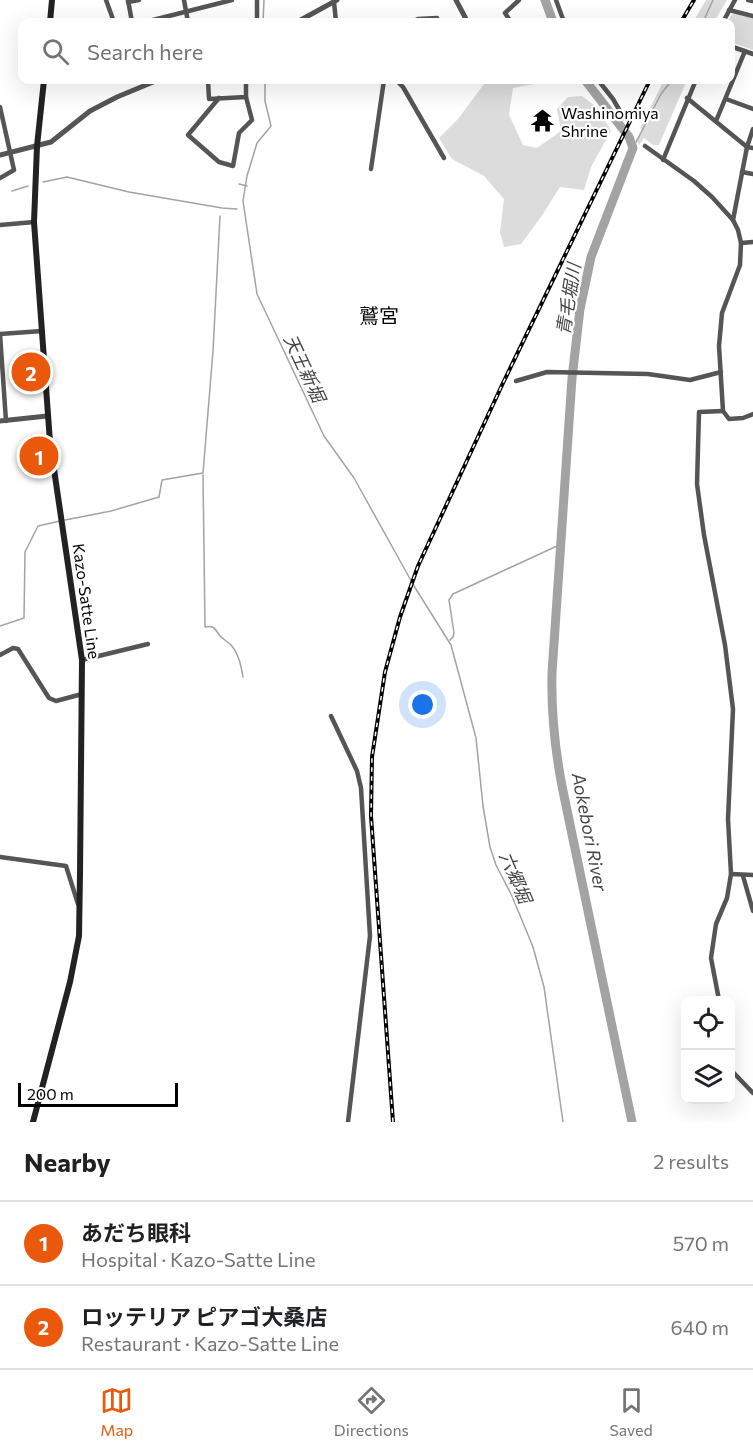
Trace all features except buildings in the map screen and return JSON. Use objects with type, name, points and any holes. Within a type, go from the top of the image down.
[{"type":"main road","points":[[50,18],[52,0]]},
{"type":"main road","name":"Kazo-Satte Line","points":[[33,1122],[70,982],[79,936],[80,909],[82,660],[47,416],[34,222],[37,146],[44,84]]},
{"type":"street","points":[[106,0],[113,18]]},
{"type":"street","points":[[131,18],[128,1],[139,0]]},
{"type":"street","points":[[184,0],[187,18]]},
{"type":"street","points":[[170,18],[232,0]]},
{"type":"street","points":[[257,0],[257,18]]},
{"type":"street","points":[[508,18],[505,13],[519,0]]},
{"type":"street","points":[[556,0],[563,18]]},
{"type":"street","points":[[725,18],[735,0]]},
{"type":"street","points":[[748,0],[753,1]]},
{"type":"street","points":[[304,18],[336,1],[336,18]]},
{"type":"street","points":[[459,1],[466,18]]},
{"type":"street","points":[[729,10],[753,16]]},
{"type":"street","points":[[735,48],[753,54]]},
{"type":"street","points":[[735,76],[745,51]]},
{"type":"street","points":[[0,154],[37,146],[57,138],[90,111],[148,84]]},
{"type":"street","points":[[208,84],[209,99],[246,97]]},
{"type":"street","points":[[219,98],[188,135],[219,162],[233,166],[239,133],[252,120],[246,97],[246,84]]},
{"type":"street","points":[[371,169],[383,84]]},
{"type":"street","points":[[400,84],[444,158]]},
{"type":"street","points":[[601,84],[624,118]]},
{"type":"street","points":[[663,160],[694,84]]},
{"type":"street","points":[[716,122],[732,84]]},
{"type":"street","points":[[687,98],[750,147]]},
{"type":"street","points":[[726,99],[753,109]]},
{"type":"street","points":[[0,107],[14,170],[0,178]]},
{"type":"street","points":[[733,220],[753,129]]},
{"type":"street","points":[[645,146],[694,181],[712,197],[733,220],[738,230],[741,243],[740,265],[722,313],[719,346],[723,411],[729,419],[744,418],[753,414]]},
{"type":"street","points":[[742,172],[753,174]]},
{"type":"street","points":[[0,225],[34,222]]},
{"type":"street","points":[[741,243],[753,242]]},
{"type":"street","points":[[42,331],[0,334],[3,421],[47,416]]},
{"type":"street","points":[[516,381],[544,373],[648,375],[690,380],[721,372]]},
{"type":"street","points":[[718,996],[711,958],[716,924],[727,898],[731,874],[728,819],[734,709],[725,645],[704,535],[698,484],[699,412],[723,411]]},
{"type":"street","points":[[82,660],[148,644]]},
{"type":"street","points":[[0,655],[13,648],[18,649],[49,698],[56,701],[82,694]]},
{"type":"street","points":[[331,716],[357,771],[361,788],[370,936],[348,1122]]},
{"type":"street","points":[[0,857],[66,866],[80,909]]},
{"type":"street","points":[[731,874],[753,875]]},
{"type":"street","points":[[743,876],[753,912]]},
{"type":"street","points":[[735,1074],[753,1093]]},
{"type":"shaded area","points":[[706,0],[727,0],[716,18],[695,18]]},
{"type":"shaded area","points":[[731,15],[753,18],[753,50],[735,43],[735,18],[730,18]]},
{"type":"shaded area","points":[[484,84],[534,84],[513,88],[509,115],[523,145],[537,148],[561,131],[557,109],[568,97],[582,96],[598,108],[611,131],[591,167],[584,190],[560,187],[521,244],[504,247],[500,232],[504,199],[484,176],[452,159],[439,138],[458,119]]},
{"type":"shaded area","points":[[662,84],[685,84],[659,145],[653,145],[644,138],[639,145],[636,140],[642,130],[640,128]]},
{"type":"waterway","name":"天王新堀","points":[[263,18],[264,0]]},
{"type":"waterway","name":"青毛堀川","points":[[545,0],[552,18]]},
{"type":"waterway","points":[[705,18],[713,0]]},
{"type":"waterway","name":"天王新堀","points":[[265,84],[265,101],[271,126],[257,143],[247,176],[243,201],[257,294],[324,436],[354,478],[414,586],[451,645],[476,738],[490,847],[533,947],[544,987],[563,1122]]},
{"type":"waterway","name":"Aokebori River","points":[[588,84],[629,137],[633,148],[591,257],[580,309],[572,378],[552,673],[552,703],[563,791],[632,1122]]},
{"type":"waterway","points":[[633,148],[661,94],[669,84]]},
{"type":"waterway","points":[[43,182],[67,177],[129,192],[237,209]]},
{"type":"waterway","name":"天王新堀","points":[[239,184],[247,186]]},
{"type":"waterway","points":[[12,191],[28,186]]},
{"type":"waterway","points":[[65,520],[111,511],[159,497],[162,480],[203,473],[213,351],[220,216]]},
{"type":"waterway","points":[[203,475],[205,627],[214,628],[234,649],[243,677]]},
{"type":"waterway","points":[[0,626],[24,618],[25,552],[38,526],[60,521]]},
{"type":"waterway","points":[[450,640],[454,633],[449,600],[453,594],[561,546]]},
{"type":"railway","points":[[683,18],[694,0]]},
{"type":"railway","points":[[393,1122],[371,816],[372,757],[385,672],[400,617],[418,566],[503,383],[648,84]]},
{"type":"place","name":"Washinomiya Shrine","points":[[543,121]]},
{"type":"place","name":"ロッテリア ピアゴ大桑店","points":[[31,372]]},
{"type":"place","name":"あだち眼科","points":[[39,456]]},
{"type":"district","name":"鷲宮","points":[[379,315]]},
{"type":"water label","name":"六郷堀","points":[[516,877]]}]
